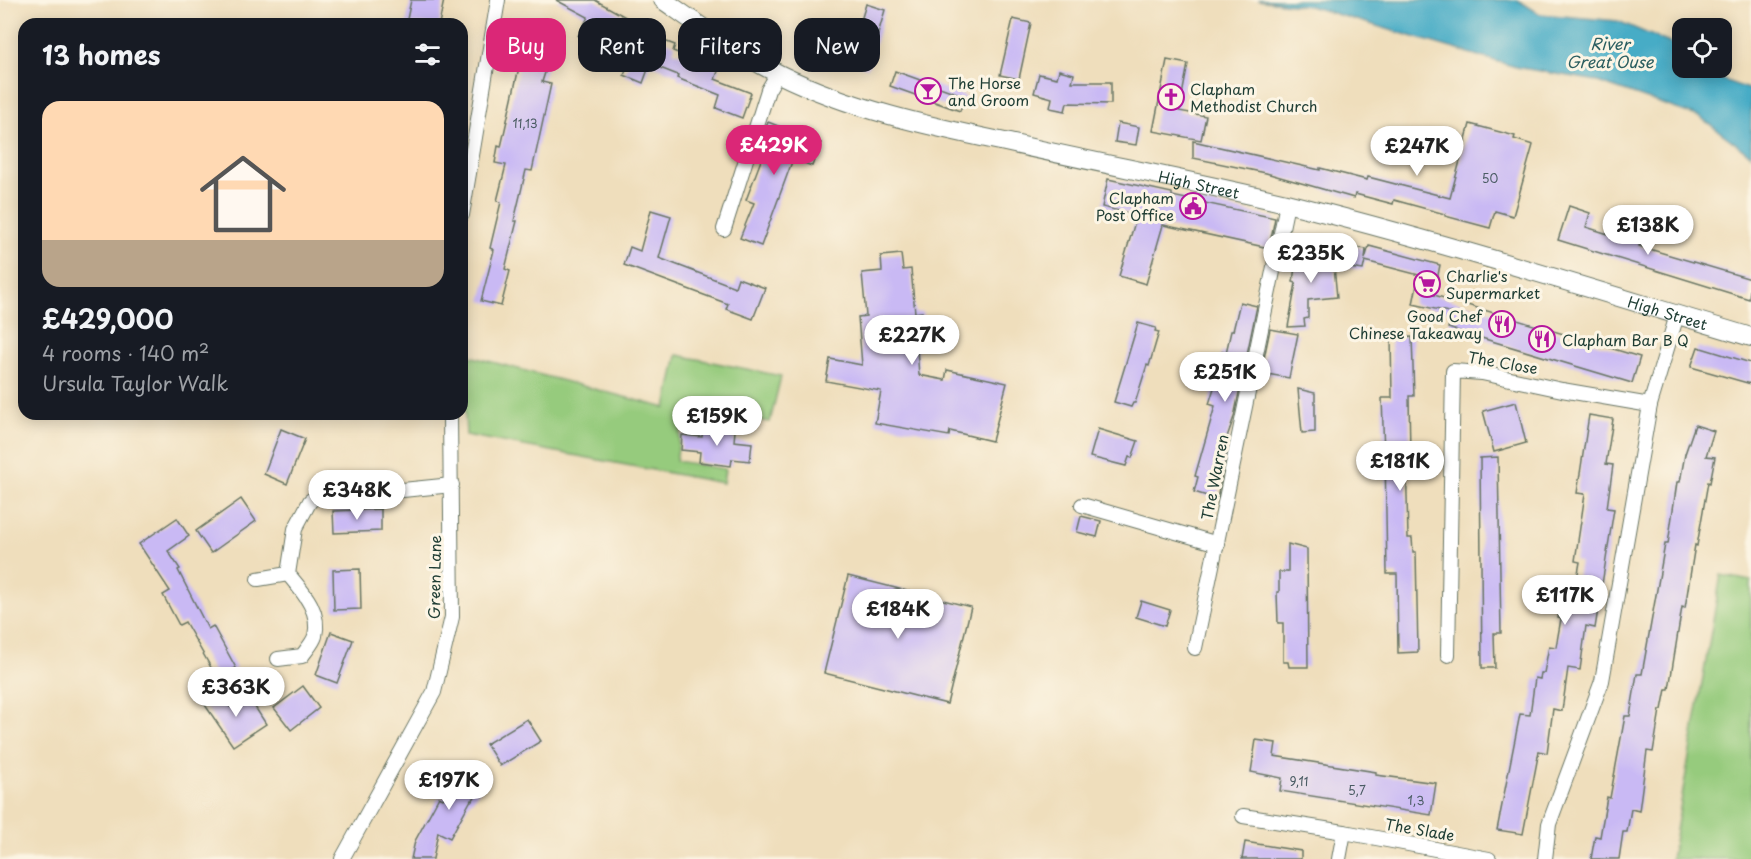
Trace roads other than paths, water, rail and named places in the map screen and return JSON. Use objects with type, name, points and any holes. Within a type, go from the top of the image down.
[{"type":"street","points":[[468,179],[498,0]]},
{"type":"street","name":"High Street","points":[[663,0],[723,41],[778,74],[840,99],[953,131],[1174,177],[1287,204],[1484,257],[1751,337]]},
{"type":"street","points":[[724,229],[768,90],[778,74]]},
{"type":"street","name":"The Warren","points":[[1195,648],[1287,204]]},
{"type":"street","points":[[1545,859],[1549,824],[1602,681],[1650,405],[1677,315]]},
{"type":"street","name":"The Close","points":[[1448,655],[1453,371],[1482,373],[1650,405]]},
{"type":"street","name":"Green Lane","points":[[342,859],[434,692],[452,617],[450,420]]},
{"type":"street","points":[[278,659],[302,656],[315,638],[316,614],[288,574],[295,529],[310,501],[337,484],[365,480],[393,491],[452,485]]},
{"type":"street","name":"The Warren","points":[[1082,505],[1218,544]]},
{"type":"street","points":[[258,579],[288,574]]},
{"type":"street","name":"The Slade","points":[[1243,816],[1489,859]]},
{"type":"street","points":[[1339,859],[1344,832]]},
{"type":"water","name":"River Great Ouse","points":[[1258,0],[1518,0],[1540,14],[1618,21],[1672,44],[1672,78],[1718,78],[1751,90],[1751,155],[1700,117],[1592,80],[1516,67],[1309,6]]},
{"type":"place","name":"The Horse and Groom","points":[[928,91]]},
{"type":"place","name":"Clapham Methodist Church","points":[[1171,97]]},
{"type":"place","name":"Clapham Post Office","points":[[1193,206]]},
{"type":"place","name":"Charlie's Supermarket","points":[[1427,284]]},
{"type":"place","name":"Good Chef Chinese Takeaway","points":[[1502,324]]},
{"type":"place","name":"Clapham Bar B Q","points":[[1542,339]]}]
